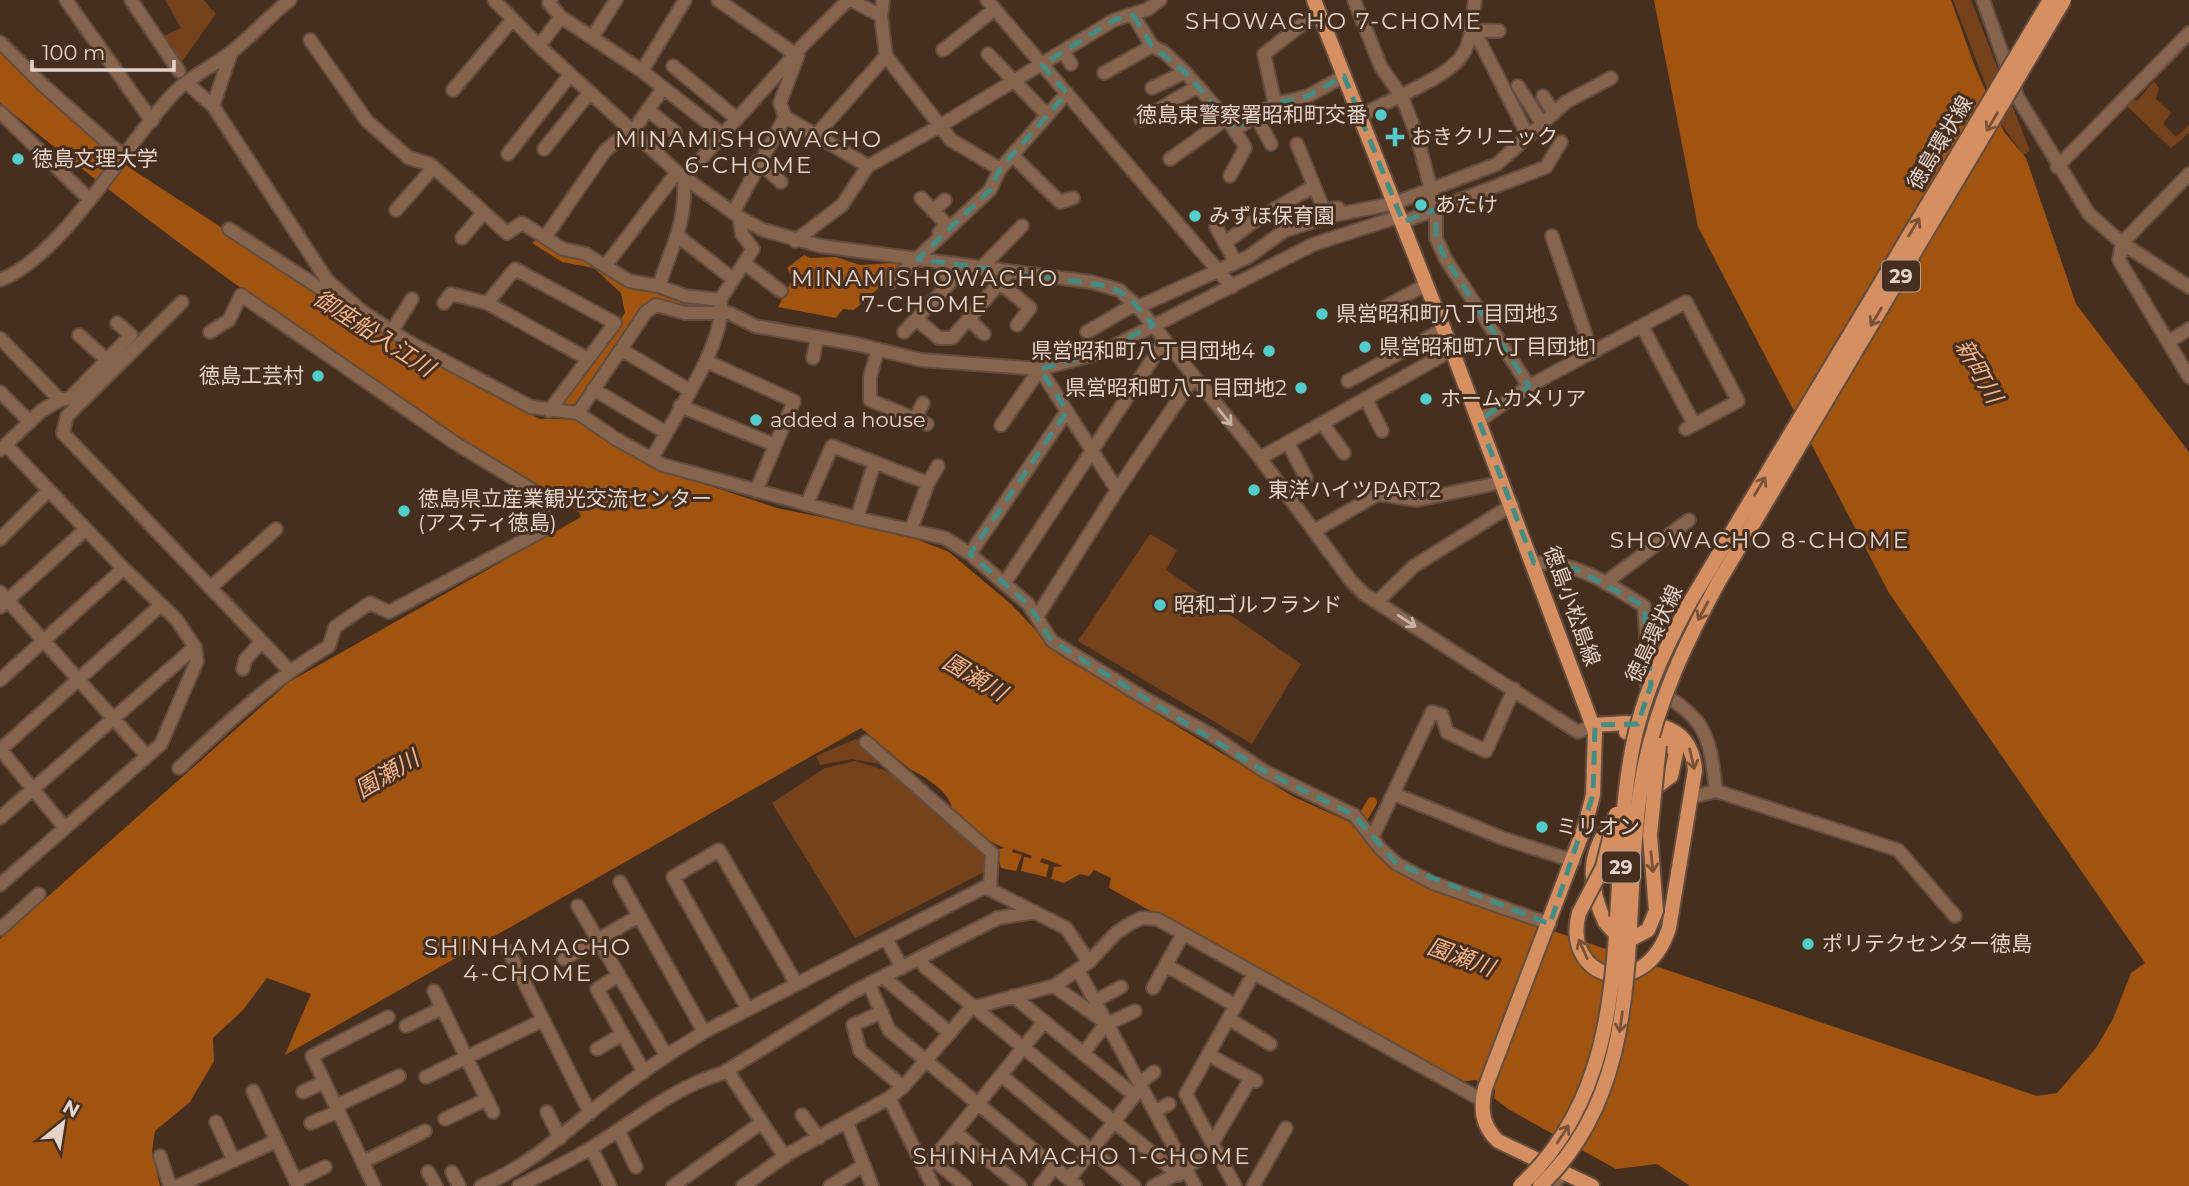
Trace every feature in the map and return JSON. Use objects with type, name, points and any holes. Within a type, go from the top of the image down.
[{"type":"main road","name":"徳島環状線","points":[[1520,1186],[1544,1161],[1573,1118],[1590,1083],[1602,1048],[1610,1002],[1633,744],[1649,691],[1681,619],[2050,0]]},
{"type":"main road","name":"徳島環状線","points":[[1539,1186],[1584,1130],[1613,1061],[1624,995],[1637,812],[1644,768],[1664,698],[1685,646],[1737,551],[2065,0]]},
{"type":"main road","name":"徳島小松島線","points":[[1316,6],[1398,209],[1512,505],[1594,728],[1592,795],[1574,861],[1483,1094]]},
{"type":"main road","points":[[1594,728],[1657,737],[1673,747],[1677,760],[1671,776],[1629,807],[1600,840],[1591,875],[1595,897],[1605,922],[1614,930],[1634,937],[1648,930],[1657,907],[1650,835],[1654,770],[1665,711],[1685,646]]},
{"type":"main road","points":[[1594,728],[1648,724],[1677,732],[1685,739],[1694,761],[1692,797],[1670,928],[1653,960],[1628,975],[1604,972],[1581,952],[1576,931],[1579,913],[1597,882],[1610,846],[1633,744]]},
{"type":"main road","points":[[1483,1094],[1483,1120],[1498,1141],[1589,1184]]},
{"type":"street","points":[[65,0],[152,121]]},
{"type":"street","points":[[131,0],[179,71]]},
{"type":"street","points":[[0,279],[35,257],[89,199],[171,97],[232,52],[290,0]]},
{"type":"street","points":[[494,0],[539,46],[680,175],[736,215],[763,230],[795,241],[1108,286],[1119,290],[1138,307],[1260,458],[1351,581],[1377,602],[1578,732],[1594,728]]},
{"type":"street","points":[[592,38],[616,0]]},
{"type":"street","points":[[642,71],[685,0]]},
{"type":"street","points":[[718,0],[798,51]]},
{"type":"street","points":[[606,265],[680,175],[849,0],[881,16]]},
{"type":"street","points":[[883,0],[881,16],[886,56],[951,140],[1000,169]]},
{"type":"street","points":[[795,241],[842,205],[868,166],[1015,82],[1114,20],[1133,15],[1160,0]]},
{"type":"street","points":[[1354,0],[1384,73],[1402,97],[1432,190],[1436,209],[1436,238],[1445,258],[1529,386]]},
{"type":"street","points":[[1360,116],[1402,97],[1449,68],[1464,54],[1472,30],[1475,0]]},
{"type":"street","points":[[1983,0],[2018,98],[2057,167],[2093,220],[2122,243],[2189,287]]},
{"type":"street","points":[[2009,74],[2044,0]]},
{"type":"street","points":[[2017,60],[2065,0]]},
{"type":"street","points":[[548,1],[561,17],[642,71],[662,90],[722,134]]},
{"type":"street","points":[[943,50],[991,5],[1232,287]]},
{"type":"street","points":[[1275,104],[1264,54],[1316,6]]},
{"type":"street","points":[[1133,15],[1152,46],[1164,52],[1198,86],[1226,119],[1245,148],[1230,176]]},
{"type":"street","points":[[539,46],[561,17]]},
{"type":"street","points":[[453,90],[513,19]]},
{"type":"street","points":[[1472,30],[1499,31]]},
{"type":"street","points":[[1472,30],[1527,134]]},
{"type":"street","points":[[2057,167],[2189,33]]},
{"type":"street","points":[[310,40],[367,121],[408,158],[433,167],[507,233],[522,223],[564,249],[586,254],[629,281],[659,286],[685,296],[720,300]]},
{"type":"street","points":[[0,42],[123,158]]},
{"type":"street","points":[[1104,73],[1152,46]]},
{"type":"street","points":[[798,51],[782,91],[780,103],[785,117],[868,166]]},
{"type":"street","points":[[1063,51],[1071,64]]},
{"type":"street","points":[[213,106],[232,52]]},
{"type":"street","points":[[988,54],[1047,115]]},
{"type":"street","points":[[817,134],[886,56]]},
{"type":"street","points":[[673,66],[736,118]]},
{"type":"street","points":[[1152,88],[1185,72]]},
{"type":"street","points":[[509,154],[570,75]]},
{"type":"street","points":[[1234,130],[1275,104],[1308,96],[1344,76]]},
{"type":"street","points":[[577,413],[654,306],[685,313],[723,313],[755,327],[943,363],[1041,369],[1100,353],[1314,244],[1398,209],[1432,190],[1497,164],[1527,134],[1566,102],[1611,78]]},
{"type":"street","points":[[187,83],[213,106],[313,262],[338,292],[392,331],[531,407],[577,413],[652,459],[807,505],[945,538],[970,554],[1038,615],[1044,632],[1052,641],[1213,736],[1264,771],[1354,815],[1397,864],[1415,875],[1549,926]]},
{"type":"street","points":[[1141,120],[1198,86]]},
{"type":"street","points":[[1518,86],[1542,123]]},
{"type":"street","points":[[546,236],[605,151],[631,131],[662,90]]},
{"type":"street","points":[[544,149],[590,92]]},
{"type":"street","points":[[892,282],[990,190],[1000,169],[1067,93]]},
{"type":"street","points":[[1543,96],[1554,113]]},
{"type":"street","points":[[648,110],[675,132]]},
{"type":"street","points":[[0,112],[89,199]]},
{"type":"street","points":[[1256,116],[1271,144]]},
{"type":"street","points":[[652,459],[706,361],[723,313],[720,300],[753,249],[742,234],[736,215],[758,161],[785,117]]},
{"type":"street","points":[[1170,159],[1226,119]]},
{"type":"street","points":[[1087,332],[1130,307],[1138,307],[1248,257],[1284,231],[1330,216],[1398,209],[1436,209],[1546,167],[1561,142]]},
{"type":"street","points":[[1297,144],[1324,210],[1368,203],[1398,209]]},
{"type":"street","points":[[1013,156],[1060,202],[1073,198]]},
{"type":"street","points":[[758,161],[781,182]]},
{"type":"street","points":[[1497,164],[1503,182]]},
{"type":"street","points":[[396,210],[433,167]]},
{"type":"street","points":[[2189,174],[2122,243],[2119,260],[2189,377]]},
{"type":"street","points":[[659,286],[685,209],[680,175]]},
{"type":"street","points":[[1225,243],[1314,186]]},
{"type":"street","points":[[916,259],[947,225],[921,198]]},
{"type":"street","points":[[933,211],[945,200]]},
{"type":"street","points":[[462,238],[484,212]]},
{"type":"street","points":[[981,268],[1022,226]]},
{"type":"street","points":[[1216,227],[1235,261]]},
{"type":"street","points":[[229,229],[329,294],[338,292]]},
{"type":"street","points":[[678,236],[733,279]]},
{"type":"street","points":[[1552,236],[1592,353]]},
{"type":"street","points":[[744,263],[781,291]]},
{"type":"street","points":[[904,332],[950,283],[940,263]]},
{"type":"street","points":[[487,303],[515,269],[615,323],[551,411]]},
{"type":"street","points":[[916,319],[939,338],[952,338],[1009,272]]},
{"type":"street","points":[[1000,282],[1030,308],[1017,325]]},
{"type":"street","points":[[1385,307],[1426,284]]},
{"type":"street","points":[[444,303],[451,294],[487,303],[588,359]]},
{"type":"street","points":[[180,768],[243,707],[289,670],[329,646],[335,627],[370,603],[389,612],[542,531],[542,496],[452,441],[241,295],[229,320],[210,332]]},
{"type":"street","points":[[392,331],[412,299]]},
{"type":"street","points":[[182,302],[67,416],[63,429],[66,438],[289,670]]},
{"type":"street","points":[[1479,421],[1529,386],[1686,302],[1738,401],[1690,427],[1642,326]]},
{"type":"street","points":[[969,319],[984,334]]},
{"type":"street","points":[[0,886],[162,744],[197,661],[195,647],[176,619],[3,447],[30,422],[60,400],[70,398],[131,335],[117,323]]},
{"type":"street","points":[[1348,381],[1444,329]]},
{"type":"street","points":[[2168,342],[2189,329]]},
{"type":"street","points":[[79,335],[107,360]]},
{"type":"street","points":[[0,338],[60,400]]},
{"type":"street","points":[[813,358],[817,338]]},
{"type":"street","points":[[1004,584],[1165,340]]},
{"type":"street","points":[[878,349],[870,377],[870,400],[921,422],[923,403]]},
{"type":"street","points":[[622,350],[689,390]]},
{"type":"street","points":[[1260,458],[1452,350]]},
{"type":"street","points":[[706,361],[794,401],[756,491]]},
{"type":"street","points":[[1041,369],[1117,490]]},
{"type":"street","points":[[1001,425],[1041,369]]},
{"type":"street","points":[[1038,615],[1117,490],[1194,377]]},
{"type":"street","points":[[593,389],[666,432]]},
{"type":"street","points":[[2,397],[30,422]]},
{"type":"street","points":[[1366,399],[1382,431]]},
{"type":"street","points":[[680,406],[775,445]]},
{"type":"street","points":[[970,554],[1067,411]]},
{"type":"street","points":[[1323,424],[1343,453]]},
{"type":"street","points":[[1288,443],[1306,478]]},
{"type":"street","points":[[807,505],[832,446],[928,483]]},
{"type":"street","points":[[858,518],[874,464]]},
{"type":"street","points":[[911,530],[928,483],[938,466]]},
{"type":"street","points":[[1314,531],[1378,494],[1417,500],[1503,482]]},
{"type":"street","points":[[0,539],[49,490]]},
{"type":"street","points":[[1377,602],[1414,566],[1512,505]]},
{"type":"street","points":[[1605,583],[1689,520]]},
{"type":"street","points":[[86,529],[3,600],[147,756]]},
{"type":"street","points":[[210,588],[276,529]]},
{"type":"street","points":[[1534,563],[1553,562],[1605,583],[1644,606],[1649,676],[1646,683],[1677,701],[1706,730],[1716,791]]},
{"type":"street","points":[[0,680],[123,569]]},
{"type":"street","points":[[65,828],[0,749],[161,605]]},
{"type":"street","points":[[243,669],[245,660],[261,642]]},
{"type":"street","points":[[0,818],[195,647]]},
{"type":"street","points":[[1369,833],[1394,794],[1432,712],[1442,715],[1447,732],[1486,751],[1514,689]]},
{"type":"street","points":[[866,742],[992,853],[989,889]]},
{"type":"street","points":[[1692,797],[1716,791],[1898,850],[1955,916]]},
{"type":"street","points":[[1394,794],[1505,839],[1574,861]]},
{"type":"street","points":[[747,1008],[673,877],[719,850],[796,983]]},
{"type":"street","points":[[620,882],[704,1032]]},
{"type":"street","points":[[513,1182],[590,1113],[666,1055],[747,1008],[985,887],[1066,928],[1084,966],[1095,1001],[1139,1088],[1155,1111],[1183,1170],[1195,1186]]},
{"type":"street","points":[[0,929],[39,894]]},
{"type":"street","points":[[578,906],[666,1055]]},
{"type":"street","points":[[481,1186],[513,1182],[591,1148],[668,1097],[727,1070],[869,984],[998,918],[1035,912]]},
{"type":"street","points":[[564,959],[639,916]]},
{"type":"street","points":[[743,1186],[785,1157],[889,1098],[903,1087],[971,1008],[1054,986],[1084,966],[1116,933],[1142,918],[1157,919],[1254,974],[1483,1094]]},
{"type":"street","points":[[1153,988],[1184,934]]},
{"type":"street","points":[[886,937],[902,968]]},
{"type":"street","points":[[509,952],[590,1113]]},
{"type":"street","points":[[920,959],[925,967],[971,1008],[1112,1123],[1183,1170]]},
{"type":"street","points":[[1166,965],[1236,1006]]},
{"type":"street","points":[[1235,1186],[1186,1094],[1254,974]]},
{"type":"street","points":[[619,975],[597,989],[644,1072]]},
{"type":"street","points":[[883,977],[950,1033]]},
{"type":"street","points":[[869,984],[889,1030],[1073,1183],[1091,1150],[1154,1072]]},
{"type":"street","points":[[1054,986],[1107,1023]]},
{"type":"street","points":[[1095,1001],[1121,987]]},
{"type":"street","points":[[434,991],[493,1112]]},
{"type":"street","points":[[1013,996],[1083,1054],[1139,1088]]},
{"type":"street","points":[[407,1026],[442,1008]]},
{"type":"street","points":[[1083,1054],[1107,1023],[1135,1011]]},
{"type":"street","points":[[882,1012],[852,1025],[860,1051],[903,1087]]},
{"type":"street","points":[[374,1186],[312,1056],[388,1017]]},
{"type":"street","points":[[1229,1019],[1270,1044]]},
{"type":"street","points":[[426,1077],[543,1020]]},
{"type":"street","points":[[929,1163],[1044,1021]]},
{"type":"street","points":[[597,1049],[623,1034]]},
{"type":"street","points":[[1209,1055],[1253,1080],[1213,1142]]},
{"type":"street","points":[[727,1070],[785,1157]]},
{"type":"street","points":[[1001,1075],[1134,1186]]},
{"type":"street","points":[[311,1123],[399,1076]]},
{"type":"street","points":[[303,1092],[324,1082]]},
{"type":"street","points":[[253,1091],[297,1184],[325,1167]]},
{"type":"street","points":[[889,1098],[929,1163],[933,1186]]},
{"type":"street","points":[[445,1119],[487,1099]]},
{"type":"street","points":[[1155,1111],[1169,1104]]},
{"type":"street","points":[[548,1112],[560,1138]]},
{"type":"street","points":[[802,1115],[819,1138]]},
{"type":"street","points":[[216,1122],[233,1161]]},
{"type":"street","points":[[673,1186],[762,1122]]},
{"type":"street","points":[[847,1123],[872,1186]]},
{"type":"street","points":[[1253,1186],[1286,1128]]},
{"type":"street","points":[[618,1130],[636,1167]]},
{"type":"street","points":[[363,1162],[425,1131]]},
{"type":"street","points":[[955,1132],[1020,1186]]},
{"type":"street","points":[[178,1186],[276,1141]]},
{"type":"street","points":[[591,1148],[610,1186]]},
{"type":"street","points":[[160,1156],[170,1186]]},
{"type":"street","points":[[1153,1186],[1199,1160]]},
{"type":"street","points":[[929,1163],[965,1186]]},
{"type":"street","points":[[830,1186],[863,1165]]},
{"type":"street","points":[[1040,1186],[1055,1167]]},
{"type":"street","points":[[428,1172],[436,1186]]},
{"type":"street","points":[[452,1172],[459,1186]]},
{"type":"street","points":[[1551,1186],[1564,1173]]},
{"type":"street","points":[[1520,1186],[1535,1182],[1539,1186]]},
{"type":"highlighted area","points":[[1133,15],[1152,46],[1185,72],[1235,129],[1275,104],[1308,96],[1344,76],[1403,222],[1436,209],[1436,238],[1445,258],[1529,386],[1479,421],[1534,563],[1576,569],[1644,606],[1651,685],[1638,724],[1595,725],[1593,795],[1550,924],[1397,864],[1354,815],[1264,771],[1052,641],[1028,604],[970,554],[1067,411],[1040,369],[1100,353],[1153,325],[1128,296],[1108,286],[918,259],[990,190],[1000,169],[1067,93],[1042,65],[1114,20]]},
{"type":"shaded area","points":[[165,0],[204,0],[216,14],[180,64],[162,37],[181,28]]},
{"type":"shaded area","points":[[1953,0],[1971,0],[2030,151],[2023,155],[2000,122]]},
{"type":"shaded area","points":[[2154,81],[2159,88],[2156,99],[2171,113],[2163,124],[2176,137],[2189,125],[2189,133],[2171,148],[2126,105],[2132,98],[2137,101]]},
{"type":"shaded area","name":"昭和ゴルフランド","points":[[1150,534],[1177,550],[1166,570],[1301,664],[1252,744],[1078,641]]},
{"type":"shaded area","points":[[856,739],[874,752],[885,765],[852,759],[820,765],[816,756]]},
{"type":"shaded area","points":[[855,761],[884,770],[923,794],[984,850],[986,871],[855,938],[772,803],[825,768]]},
{"type":"water","points":[[1654,0],[1951,0],[1975,67],[2004,132],[2026,158],[2076,304],[2189,452],[2189,1186],[1690,1186],[1657,1164],[1616,1169],[1508,1109],[1494,1098],[1495,1090],[1476,1080],[1460,1082],[1109,888],[1111,878],[1094,870],[1089,876],[1080,874],[1064,883],[1051,879],[1054,867],[1063,866],[1042,858],[1040,862],[1049,865],[1046,877],[1021,871],[1024,857],[1032,856],[1013,849],[1012,852],[1022,855],[1016,871],[1001,868],[996,850],[1005,848],[971,828],[952,810],[947,797],[938,787],[911,770],[861,728],[285,1055],[311,994],[267,978],[243,1010],[213,1038],[214,1061],[190,1102],[155,1131],[152,1151],[160,1186],[0,1186],[0,939],[289,682],[581,517],[579,512],[410,404],[270,309],[66,156],[0,103],[0,51],[49,99],[130,168],[414,353],[540,419],[575,419],[617,448],[671,473],[777,508],[903,534],[949,552],[1011,604],[1059,655],[1294,797],[1352,823],[1381,857],[1406,877],[1465,901],[2037,1096],[2057,1093],[2096,1048],[2113,1019],[2131,973],[2145,963],[1889,593],[1698,227]]},
{"type":"water","points":[[536,240],[543,241],[566,257],[584,260],[606,272],[716,303],[716,310],[656,302],[576,404],[560,404],[625,313],[621,293],[594,268],[562,262],[532,243]]},
{"type":"water","points":[[804,255],[810,258],[836,257],[860,265],[908,262],[854,310],[843,309],[836,318],[778,307],[793,278],[787,268]]},
{"type":"waterway","points":[[1358,826],[1372,802]]},
{"type":"place","name":"徳島東警察署昭和町交番","points":[[1381,115]]},
{"type":"place","name":"おきクリニック","points":[[1395,137]]},
{"type":"place","name":"徳島文理大学","points":[[18,159]]},
{"type":"place","name":"あたけ","points":[[1421,205]]},
{"type":"place","name":"みずほ保育園","points":[[1195,216]]},
{"type":"place","name":"県営昭和町八丁目団地3","points":[[1322,314]]},
{"type":"place","name":"県営昭和町八丁目団地1","points":[[1365,347]]},
{"type":"place","name":"県営昭和町八丁目団地4","points":[[1269,351]]},
{"type":"place","name":"徳島工芸村","points":[[318,376]]},
{"type":"place","name":"県営昭和町八丁目団地2","points":[[1301,388]]},
{"type":"place","name":"ホームカメリア","points":[[1426,399]]},
{"type":"place","name":"added a house","points":[[756,420]]},
{"type":"place","name":"東洋ハイツPART2","points":[[1254,490]]},
{"type":"place","name":"徳島県立産業観光交流センター (アスティ徳島)","points":[[404,511]]},
{"type":"place","name":"昭和ゴルフランド","points":[[1160,605]]},
{"type":"place","name":"ミリオン","points":[[1542,827]]},
{"type":"place","name":"ポリテクセンター徳島","points":[[1808,944]]},
{"type":"district","name":"SHOWACHO 7-CHOME","points":[[1334,21]]},
{"type":"district","name":"MINAMISHOWACHO 6-CHOME","points":[[749,152]]},
{"type":"district","name":"MINAMISHOWACHO 7-CHOME","points":[[925,291]]},
{"type":"district","name":"SHOWACHO 8-CHOME","points":[[1760,540]]},
{"type":"district","name":"SHINHAMACHO 4-CHOME","points":[[528,960]]},
{"type":"district","name":"SHINHAMACHO 1-CHOME","points":[[1082,1156]]},
{"type":"water label","name":"御座船入江川","points":[[374,333]]},
{"type":"water label","name":"新町川","points":[[1979,371]]},
{"type":"water label","name":"園瀬川","points":[[975,677]]},
{"type":"water label","name":"園瀬川","points":[[387,774]]},
{"type":"water label","name":"園瀬川","points":[[1461,957]]}]
